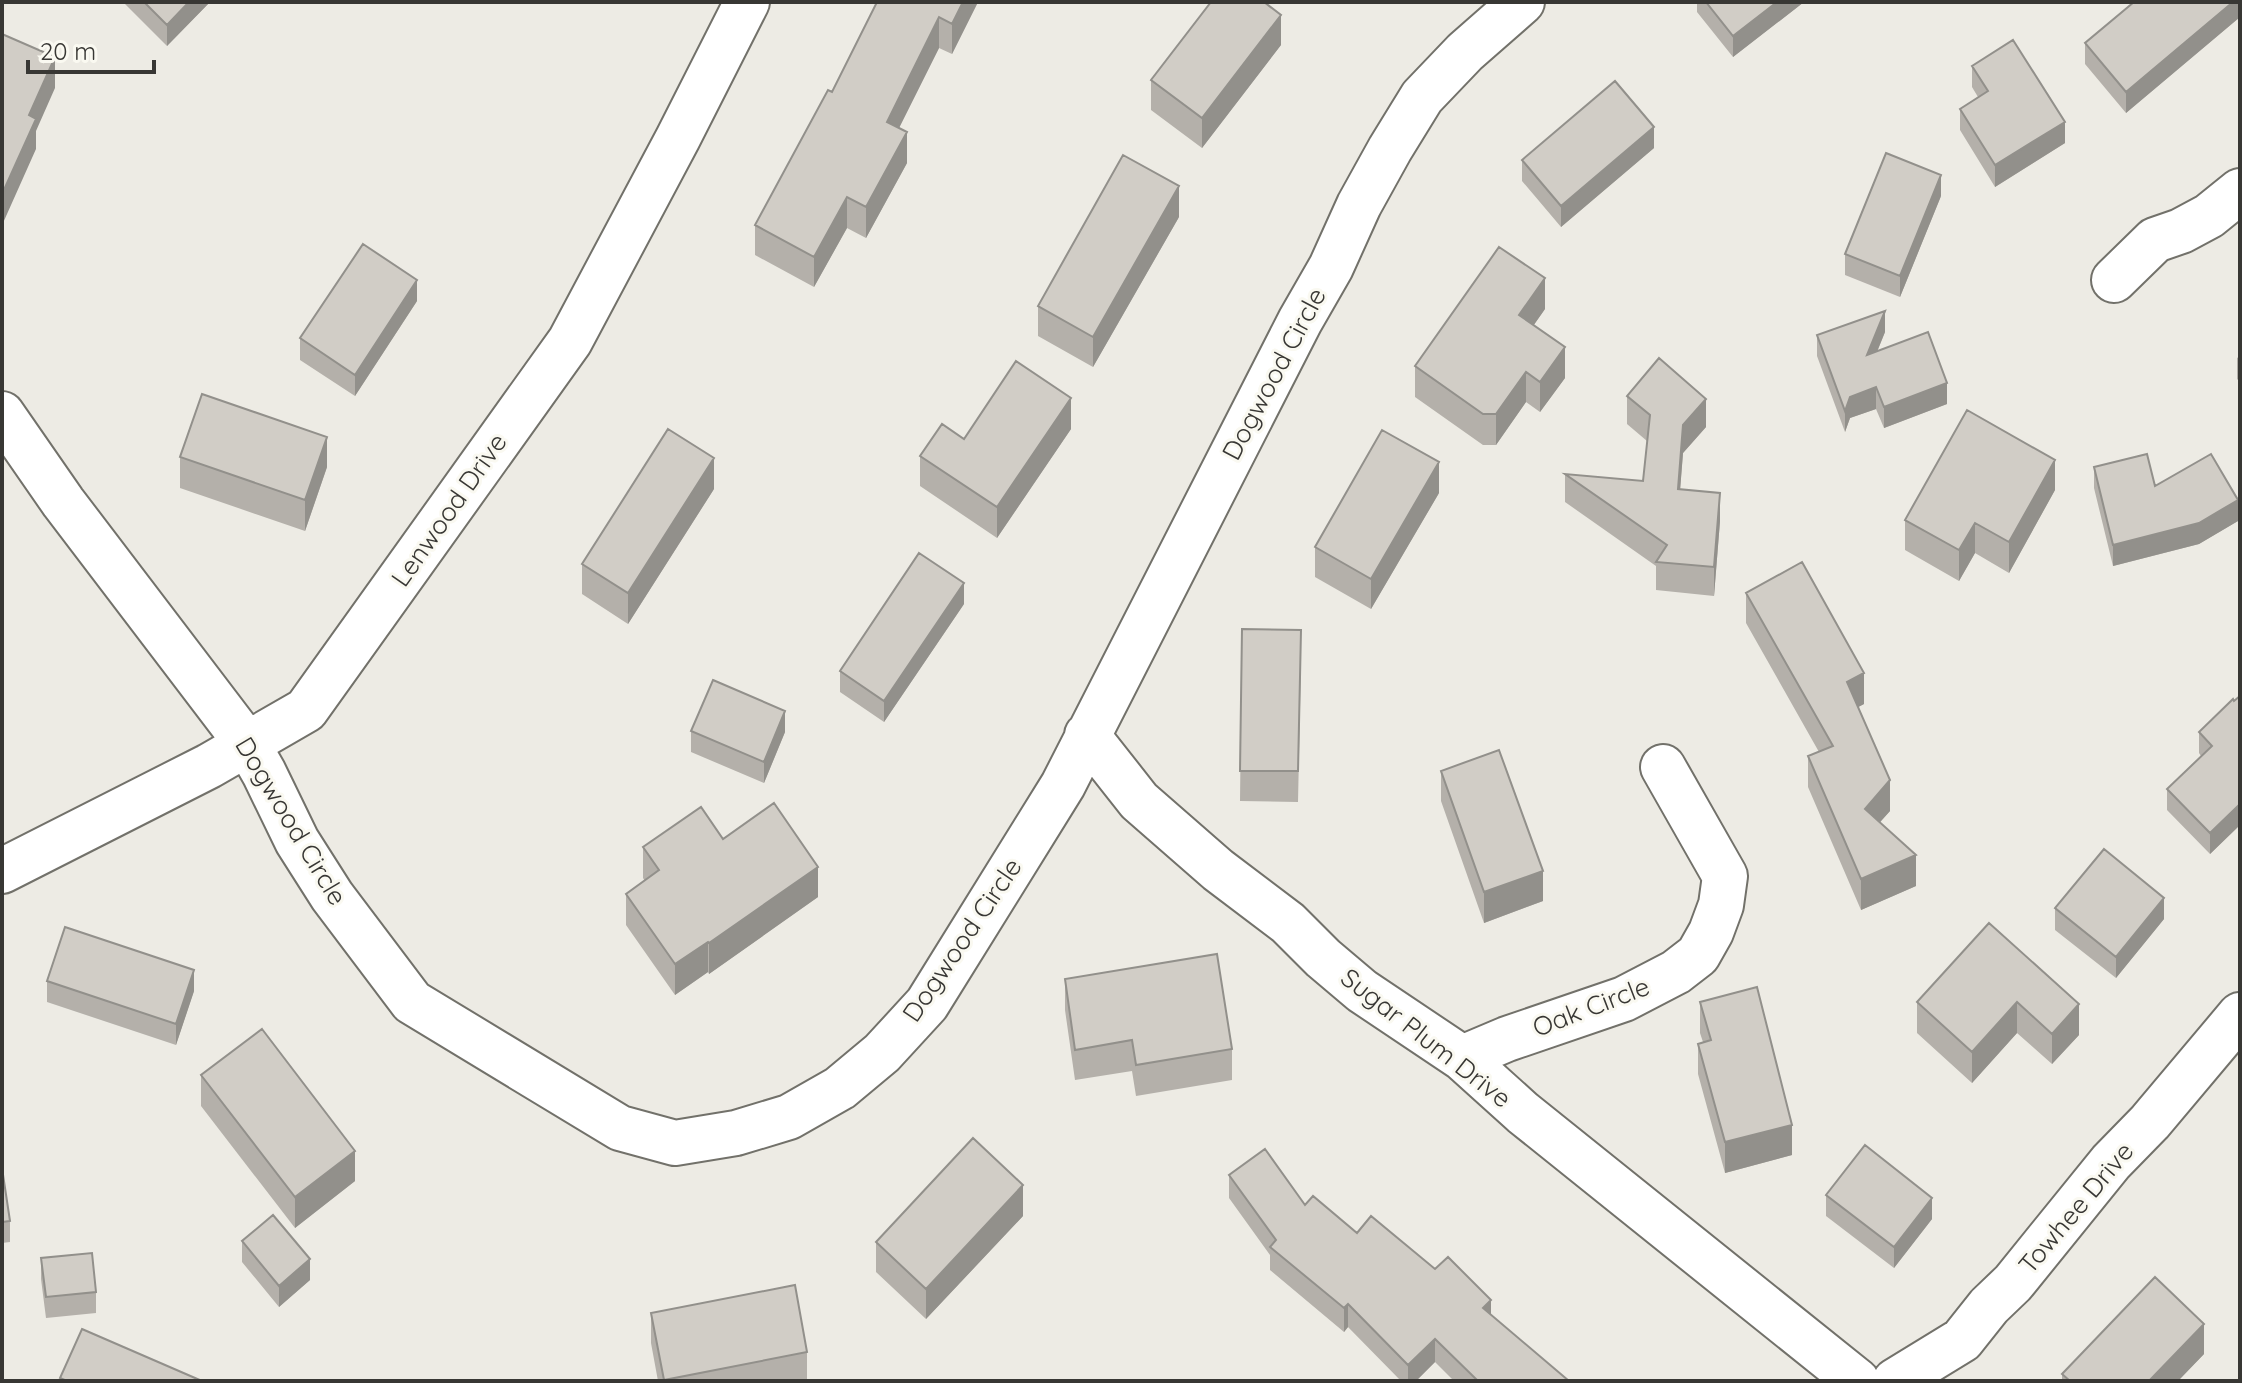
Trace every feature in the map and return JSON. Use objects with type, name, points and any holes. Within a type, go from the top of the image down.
[{"type":"street","name":"Lenwood Drive","points":[[2,871],[248,745],[306,710],[570,341],[747,2]]},
{"type":"street","name":"Dogwood Circle","points":[[2,414],[63,502],[248,745],[297,841],[332,896],[412,1002],[620,1128],[675,1143],[736,1133],[789,1117],[840,1088],[882,1053],[927,1004],[1063,785],[1390,149],[1422,97],[1465,52],[1522,2]]},
{"type":"street","points":[[2114,280],[2155,240],[2209,216],[2240,191]]},
{"type":"street","name":"Sugar Plum Drive","points":[[1087,735],[1139,801],[1218,870],[1288,923],[1362,991],[1462,1058],[1535,1123],[1857,1381]]},
{"type":"street","name":"Oak Circle","points":[[1462,1058],[1507,1039],[1624,999],[1676,972],[1698,955],[1721,905],[1725,876],[1663,767]]},
{"type":"street","name":"Towhee Drive","points":[[1895,1381],[1962,1340],[1989,1306],[2013,1283],[2111,1162],[2150,1122],[2240,1015]]},
{"type":"building","points":[[144,2],[189,2],[167,25]]},
{"type":"building","points":[[877,2],[963,2],[952,24],[939,17],[887,122],[907,132],[866,207],[847,197],[814,257],[755,225],[828,90],[832,92]]},
{"type":"building","points":[[1211,2],[1264,2],[1281,15],[1202,118],[1151,80]]},
{"type":"building","points":[[1706,2],[1777,2],[1733,36]]},
{"type":"building","points":[[2134,2],[2233,2],[2126,92],[2085,43]]},
{"type":"building","points":[[2,34],[55,57],[29,115],[36,119],[3,192]]},
{"type":"building","points":[[2013,40],[2065,122],[1995,165],[1960,109],[1988,91],[1972,66]]},
{"type":"building","points":[[1615,81],[1654,127],[1561,206],[1522,160]]},
{"type":"building","points":[[1886,153],[1941,175],[1900,276],[1845,254]]},
{"type":"building","points":[[1123,155],[1179,186],[1093,337],[1038,306]]},
{"type":"building","points":[[363,244],[417,280],[355,375],[300,338]]},
{"type":"building","points":[[1499,247],[1545,278],[1519,315],[1565,347],[1540,382],[1526,372],[1496,414],[1483,414],[1415,366]]},
{"type":"building","points":[[1885,311],[1867,355],[1928,332],[1947,383],[1884,407],[1876,387],[1850,397],[1845,411],[1817,335]]},
{"type":"building","points":[[1659,358],[1706,399],[1683,425],[1678,489],[1720,493],[1714,567],[1656,562],[1667,545],[1565,474],[1643,481],[1650,415],[1627,396]]},
{"type":"building","points":[[1016,361],[1071,398],[997,507],[920,456],[942,424],[964,439]]},
{"type":"building","points":[[202,394],[327,437],[305,500],[180,457]]},
{"type":"building","points":[[1967,410],[2055,460],[2009,542],[1975,523],[1959,550],[1905,520]]},
{"type":"building","points":[[668,429],[714,458],[628,593],[582,564]]},
{"type":"building","points":[[1382,430],[1439,462],[1371,579],[1315,547]]},
{"type":"building","points":[[2147,454],[2155,486],[2211,454],[2238,500],[2199,523],[2113,545],[2094,467]]},
{"type":"building","points":[[919,553],[964,583],[884,701],[840,671]]},
{"type":"building","points":[[1802,562],[1864,673],[1847,682],[1890,780],[1865,809],[1916,855],[1861,879],[1808,756],[1833,746],[1746,593]]},
{"type":"building","points":[[1242,629],[1301,630],[1298,771],[1240,771]]},
{"type":"building","points":[[713,680],[785,711],[764,762],[691,731]]},
{"type":"building","points":[[2240,696],[2240,804],[2210,833],[2167,789],[2212,746],[2199,732]]},
{"type":"building","points":[[1499,750],[1543,871],[1484,892],[1441,771]]},
{"type":"building","points":[[774,803],[818,867],[675,964],[626,894],[659,870],[643,847],[701,807],[723,839]]},
{"type":"building","points":[[2104,849],[2164,898],[2116,957],[2055,908]]},
{"type":"building","points":[[1989,923],[2079,1004],[2052,1034],[2017,1002],[1972,1052],[1917,1002]]},
{"type":"building","points":[[65,927],[194,970],[176,1024],[47,981]]},
{"type":"building","points":[[1217,954],[1232,1049],[1136,1065],[1132,1040],[1075,1050],[1065,979]]},
{"type":"building","points":[[1757,987],[1792,1125],[1725,1142],[1698,1044],[1711,1040],[1700,1002]]},
{"type":"building","points":[[262,1029],[355,1151],[295,1197],[201,1075]]},
{"type":"building","points":[[973,1138],[1023,1185],[926,1289],[876,1242]]},
{"type":"building","points":[[1865,1145],[1932,1198],[1894,1247],[1826,1195]]},
{"type":"building","points":[[1265,1149],[1305,1205],[1313,1196],[1357,1233],[1371,1216],[1435,1269],[1448,1257],[1491,1300],[1483,1308],[1569,1381],[1478,1381],[1435,1339],[1408,1365],[1348,1304],[1344,1308],[1270,1247],[1276,1240],[1229,1175]]},
{"type":"building","points":[[2,1168],[10,1221],[2,1222]]},
{"type":"building","points":[[273,1215],[310,1259],[279,1286],[242,1241]]},
{"type":"building","points":[[92,1253],[96,1292],[46,1297],[41,1258]]},
{"type":"building","points":[[2155,1277],[2204,1324],[2149,1381],[2070,1381],[2062,1374]]},
{"type":"building","points":[[795,1285],[807,1352],[664,1380],[651,1313]]},
{"type":"building","points":[[82,1329],[202,1381],[67,1381],[60,1378]]}]
